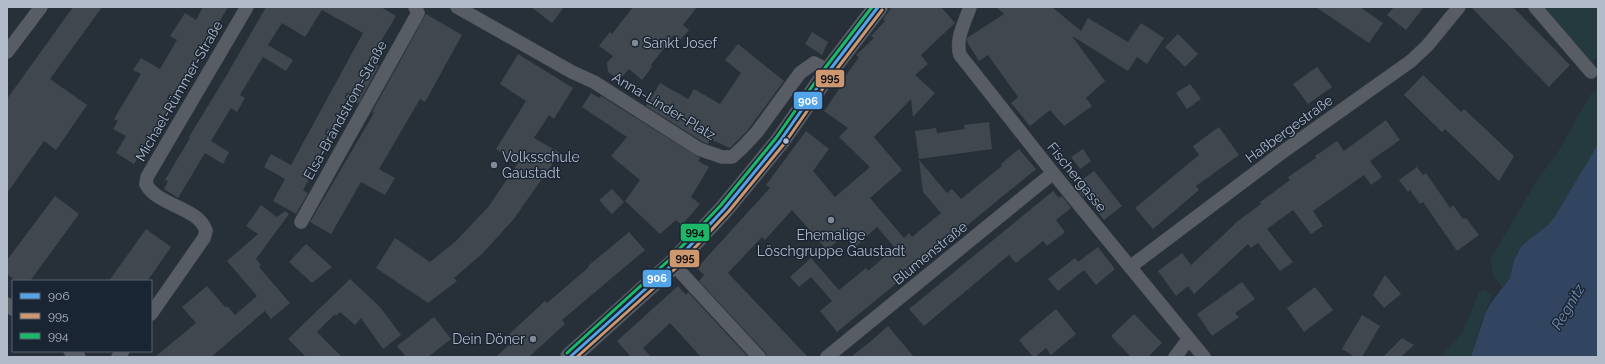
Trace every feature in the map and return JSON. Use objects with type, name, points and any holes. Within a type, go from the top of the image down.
[{"type":"street","points":[[7,52],[41,7]]},
{"type":"street","name":"Michael-Rümmer-Straße","points":[[152,313],[204,238],[206,231],[201,221],[152,192],[146,184],[147,177],[247,7]]},
{"type":"street","name":"Anna-Linder-Platz","points":[[457,7],[572,72],[594,82],[699,149],[722,157],[732,157],[757,132],[800,73],[814,63],[829,71]]},
{"type":"street","points":[[570,357],[673,264],[697,240],[754,175],[780,141],[829,71],[878,7]]},
{"type":"street","name":"Fischergasse","points":[[970,7],[959,39],[960,55],[1053,173],[1188,340],[1204,357]]},
{"type":"street","name":"Haßbergestraße","points":[[1130,267],[1284,151],[1410,61],[1436,35],[1459,7]]},
{"type":"street","points":[[1535,7],[1591,72]]},
{"type":"street","name":"Elsa-Brändström-Straße","points":[[301,222],[418,9]]},
{"type":"street","name":"Blumenstraße","points":[[827,357],[1053,173]]},
{"type":"street","points":[[673,264],[760,357]]},
{"type":"street","points":[[1175,357],[1188,340]]},
{"type":"green space","points":[[1540,7],[1598,7],[1598,55],[1590,67]]},
{"type":"green space","points":[[1598,90],[1598,144],[1554,218],[1540,233],[1526,242],[1510,278],[1503,287],[1493,274],[1491,258],[1539,177],[1556,155],[1591,94]]},
{"type":"green space","points":[[1485,290],[1492,296],[1481,323],[1471,357],[1440,357],[1463,332],[1478,294]]},
{"type":"water","name":"Regnitz","points":[[1598,144],[1598,357],[1471,357],[1485,314],[1490,304],[1510,278],[1514,261],[1521,247],[1547,226],[1554,218]]},
{"type":"building","points":[[73,7],[102,7],[50,79],[87,105],[56,150],[44,141],[7,193],[7,99]]},
{"type":"building","points":[[203,7],[228,7],[134,164],[116,153],[126,136],[113,129],[118,121],[114,119],[141,74],[133,70],[141,58],[160,69],[177,40],[170,36],[185,13],[196,20]]},
{"type":"building","points":[[266,7],[381,7],[396,16],[369,61],[379,66],[358,104],[352,100],[303,190],[308,193],[296,214],[273,201],[285,179],[264,167],[271,154],[291,165],[363,33],[322,10],[305,37],[282,23],[268,45],[293,60],[286,71],[263,57],[240,95],[245,98],[237,112],[231,108],[211,141],[229,152],[223,164],[205,153],[178,198],[164,189],[168,181],[165,180]]},
{"type":"building","points":[[531,7],[564,7],[552,23]]},
{"type":"building","name":"Sankt Josef","points":[[633,7],[697,7],[683,25],[689,30],[680,40],[674,35],[651,65],[652,67],[642,80],[629,69],[623,76],[615,77],[608,72],[607,63],[613,56],[599,46],[610,32],[612,34]]},
{"type":"building","points":[[892,7],[941,7],[955,23],[921,55],[928,64],[915,75],[935,93],[913,117],[911,99],[874,137],[902,170],[870,198],[904,238],[909,233],[912,237],[941,213],[923,192],[919,160],[947,193],[952,189],[961,199],[1002,166],[1001,164],[1019,149],[1036,169],[837,332],[820,311],[832,301],[811,277],[799,287],[790,277],[811,258],[839,290],[866,268],[868,271],[895,248],[877,227],[854,248],[844,235],[827,250],[792,210],[765,240],[762,237],[728,273],[808,357],[767,357],[765,352],[699,281],[704,275],[697,268],[770,188],[766,185],[806,131],[829,149],[813,171],[835,197],[870,167],[839,137],[848,128],[824,111],[859,57],[856,55],[874,38],[871,36],[885,21],[883,19]]},
{"type":"building","points":[[996,7],[1052,7],[1081,31],[1088,18],[1128,42],[1141,23],[1164,38],[1147,64],[1137,57],[1128,71],[1072,36],[1105,81],[1086,98],[1092,106],[1064,126],[1050,110],[1030,126],[1011,103],[1018,97],[988,55],[979,61],[967,42],[967,38],[1004,14]]},
{"type":"building","points":[[1316,7],[1360,7],[1383,23],[1369,43]]},
{"type":"building","points":[[1394,7],[1424,7],[1406,30],[1387,15]]},
{"type":"building","points":[[1471,7],[1513,7],[1570,65],[1549,87]]},
{"type":"building","points":[[426,14],[462,35],[425,102],[420,99],[379,169],[395,178],[385,195],[361,182],[331,234],[310,222],[374,113],[372,112]]},
{"type":"building","points":[[812,32],[828,42],[822,55],[805,44]]},
{"type":"building","points":[[1178,34],[1198,54],[1185,67],[1165,47]]},
{"type":"building","points":[[738,44],[784,81],[747,131],[730,148],[710,139],[708,144],[703,142],[646,106],[660,83],[688,99],[694,89],[720,104],[741,73],[725,60]]},
{"type":"building","points":[[518,54],[573,88],[554,119],[549,115],[534,138],[560,153],[513,220],[482,254],[454,278],[457,281],[428,303],[376,268],[395,238],[430,262],[456,241],[489,206],[518,163],[496,149],[526,101],[500,84]]},
{"type":"building","points":[[1317,67],[1332,87],[1308,104],[1293,84]]},
{"type":"building","points":[[1423,75],[1461,112],[1464,109],[1514,156],[1499,181],[1445,129],[1442,132],[1404,95]]},
{"type":"building","points":[[1190,84],[1201,99],[1187,109],[1176,93]]},
{"type":"building","points":[[591,93],[599,98],[601,96],[700,158],[698,161],[709,167],[691,197],[700,204],[682,225],[676,220],[660,234],[625,201],[640,180],[611,156],[627,137],[582,107]]},
{"type":"building","points":[[1386,120],[1400,140],[1370,161],[1382,177],[1371,185],[1364,175],[1313,211],[1323,226],[1311,234],[1293,210],[1267,229],[1293,262],[1280,271],[1258,243],[1251,248],[1248,244],[1194,294],[1188,286],[1176,296],[1158,271],[1182,253],[1191,265],[1234,224],[1261,204],[1260,202],[1290,180],[1288,177],[1316,158],[1315,156],[1337,141],[1344,151]]},
{"type":"building","points":[[989,122],[992,149],[919,159],[915,131],[936,128],[937,133],[965,129],[964,125]]},
{"type":"building","points":[[1219,127],[1239,155],[1196,186],[1199,190],[1153,229],[1135,208],[1199,155],[1193,146]]},
{"type":"building","points":[[1083,149],[1091,161],[1080,169],[1071,157]]},
{"type":"building","points":[[1417,167],[1423,175],[1426,173],[1450,208],[1453,205],[1463,219],[1466,218],[1479,235],[1457,251],[1423,202],[1420,204],[1410,190],[1408,192],[1399,180]]},
{"type":"building","points":[[1094,171],[1122,206],[1104,220],[1085,196],[1083,197],[1074,186]]},
{"type":"building","points":[[612,189],[624,202],[612,214],[599,200]]},
{"type":"building","points":[[1053,191],[1059,198],[1062,196],[1071,208],[1056,220],[1065,232],[1047,246],[1043,241],[1016,263],[1009,255],[924,326],[909,309]]},
{"type":"building","points":[[55,196],[79,214],[31,280],[15,280],[7,274],[7,260]]},
{"type":"building","points":[[261,205],[277,217],[285,211],[289,214],[256,259],[261,265],[259,267],[290,303],[271,319],[265,311],[211,357],[155,357],[196,323],[182,307],[207,286],[226,308],[227,306],[235,315],[257,296],[227,261],[258,234],[246,226]]},
{"type":"building","points":[[146,229],[171,247],[148,280],[110,280]]},
{"type":"building","points":[[629,232],[645,250],[562,320],[565,324],[529,357],[496,357],[511,343],[506,337],[545,301],[547,303]]},
{"type":"building","points":[[306,244],[332,267],[312,283],[289,262]]},
{"type":"building","points":[[1098,247],[1115,269],[1096,285],[1084,270],[1058,291],[1048,279],[1075,258],[1078,262]]},
{"type":"building","points":[[1385,275],[1401,294],[1384,308],[1373,295]]},
{"type":"building","points":[[350,279],[380,307],[401,335],[383,349],[361,318],[355,325],[340,312],[336,316],[335,314],[317,332],[342,357],[306,357],[288,339]]},
{"type":"building","points":[[1242,282],[1255,299],[1235,313],[1239,317],[1212,336],[1197,314]]},
{"type":"building","points":[[678,286],[686,295],[688,292],[748,357],[701,357],[670,323],[643,348],[651,357],[631,357],[617,341]]},
{"type":"building","points":[[1315,287],[1333,310],[1304,332],[1287,308]]},
{"type":"building","points":[[1056,309],[1076,334],[1051,355],[1046,348],[1033,357],[1019,340]]},
{"type":"building","points":[[1134,314],[1162,343],[1148,357],[1131,357],[1111,336]]},
{"type":"building","points":[[1362,315],[1380,326],[1362,357],[1355,357],[1342,349]]},
{"type":"building","points":[[434,317],[451,339],[428,357],[406,357],[397,346]]},
{"type":"building","points":[[888,326],[914,357],[851,357],[871,341]]},
{"type":"building","points":[[1402,338],[1414,345],[1401,357],[1383,357]]},
{"type":"transit line","name":"994","points":[[567,353],[669,260],[721,205],[776,138],[825,68],[872,7]]},
{"type":"transit line","name":"906","points":[[570,357],[673,264],[725,208],[780,141],[829,71],[878,7]]},
{"type":"transit line","name":"995","points":[[577,357],[676,268],[729,211],[784,144],[833,74],[882,10]]},
{"type":"place","name":"Sankt Josef","points":[[635,43]]},
{"type":"place","name":"Volksschule Gaustadt","points":[[494,165]]},
{"type":"place","name":"Ehemalige Löschgruppe Gaustadt","points":[[831,220]]},
{"type":"place","name":"Dein Döner","points":[[533,339]]}]
